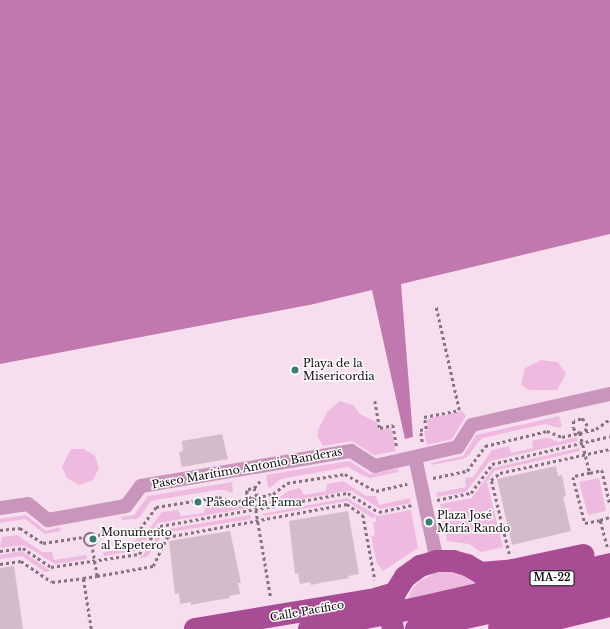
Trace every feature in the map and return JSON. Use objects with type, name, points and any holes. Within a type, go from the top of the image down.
[{"type":"main road","points":[[480,573],[513,570],[609,554]]},
{"type":"main road","name":"Calle Pacífico","points":[[309,629],[498,610],[609,554]]},
{"type":"main road","points":[[391,621],[395,593],[405,578],[420,566],[437,561],[453,561],[468,565],[480,573],[498,610]]},
{"type":"main road","name":"Calle Pacífico","points":[[416,629],[610,586]]},
{"type":"main road","name":"Calle Pacífico","points":[[195,629],[371,600],[395,593]]},
{"type":"main road","points":[[515,629],[610,606]]},
{"type":"street","name":"Paseo Marítimo Antonio Banderas","points":[[0,508],[28,504],[48,520],[126,506],[141,486],[351,451],[375,466],[458,447],[472,425],[610,394]]},
{"type":"street","points":[[415,457],[437,561]]},
{"type":"path","points":[[375,401],[380,428],[393,425],[398,450],[415,457],[423,445],[420,430],[426,429],[424,417],[459,410],[436,307]]},
{"type":"path","points":[[582,433],[586,430],[586,423],[581,419],[577,419],[574,421],[573,428],[582,433],[596,429],[610,419]]},
{"type":"path","points":[[582,433],[590,473]]},
{"type":"path","points":[[0,551],[23,548],[51,567],[95,562],[139,554],[160,526],[348,493],[378,512],[471,493],[492,464],[610,436]]},
{"type":"path","points":[[513,570],[491,480],[500,473],[610,449]]},
{"type":"path","points":[[610,504],[602,470],[573,478],[585,524],[610,517]]},
{"type":"path","name":"Paseo Marítimo Antonio Banderas","points":[[0,530],[20,528],[44,543],[84,537],[91,532],[98,535],[140,529],[156,507],[219,497],[232,502],[255,498],[257,491],[251,488],[246,493],[251,498]]},
{"type":"path","points":[[255,498],[274,617]]},
{"type":"path","points":[[0,564],[21,561],[52,582],[97,576],[153,566],[167,537],[347,504],[363,515],[376,581],[371,600]]},
{"type":"path","points":[[600,520],[609,554]]},
{"type":"path","points":[[84,537],[85,545],[92,547],[97,545],[99,540],[98,535]]},
{"type":"path","points":[[92,547],[97,576]]},
{"type":"path","points":[[83,578],[91,629]]},
{"type":"shaded area","points":[[0,0],[610,0],[610,234],[401,284],[413,437],[405,439],[372,290],[314,304],[0,364]]},
{"type":"shaded area","points":[[541,360],[558,362],[566,374],[557,390],[529,390],[521,385],[525,368]]},
{"type":"shaded area","points":[[340,401],[353,405],[360,414],[378,423],[379,430],[391,428],[396,451],[374,455],[352,441],[323,446],[317,435],[319,428],[328,411]]},
{"type":"shaded area","points":[[462,411],[466,416],[452,439],[427,445],[424,431],[428,430],[427,419]]},
{"type":"shaded area","points":[[559,416],[562,426],[559,428],[545,424],[483,438],[469,455],[463,459],[431,465],[431,463],[463,456],[476,435]]},
{"type":"shaded area","points":[[577,437],[577,441],[490,461],[466,492],[437,497],[436,493],[466,487],[465,478],[473,477],[492,450],[509,446],[511,453],[533,448],[532,441],[549,438],[558,442]]},
{"type":"shaded area","points":[[579,448],[580,451],[494,471],[487,482],[503,547],[481,552],[469,544],[447,541],[440,504],[472,498],[493,468]]},
{"type":"shaded area","points":[[71,449],[84,449],[95,456],[99,468],[93,480],[79,485],[67,478],[62,467]]},
{"type":"shaded area","points":[[349,461],[370,474],[398,469],[399,472],[370,478],[348,467],[286,478],[279,480],[270,488],[268,487],[266,475]]},
{"type":"shaded area","points":[[599,478],[606,511],[588,515],[579,482]]},
{"type":"shaded area","points":[[343,481],[366,496],[376,496],[379,505],[410,498],[411,503],[380,509],[352,491],[348,491],[260,506],[259,503],[276,500],[288,491],[300,488],[304,495],[326,491],[327,484]]},
{"type":"shaded area","points":[[232,482],[233,493],[225,490],[217,490],[155,500],[150,502],[140,517],[136,519],[122,520],[121,517],[134,515],[148,496]]},
{"type":"shaded area","points":[[347,498],[378,516],[411,510],[418,548],[383,571],[377,564],[371,536],[375,535],[373,522],[376,522],[376,517],[372,518],[347,501],[263,516],[262,514]]},
{"type":"shaded area","points":[[219,503],[233,507],[248,504],[249,508],[158,523],[138,550],[104,556],[103,552],[135,547],[135,540],[143,537],[162,512],[178,510],[181,516],[204,513],[205,505]]},
{"type":"shaded area","points":[[26,515],[46,531],[60,527],[61,531],[45,534],[25,519],[0,523],[0,519]]},
{"type":"shaded area","points":[[250,515],[251,519],[164,533],[147,557],[139,558],[162,530]]},
{"type":"shaded area","points":[[17,535],[42,552],[52,552],[54,560],[86,555],[87,559],[55,564],[24,545],[0,548],[2,537]]},
{"type":"shaded area","points":[[22,551],[49,570],[54,570],[45,572],[22,556],[0,559],[0,555]]},
{"type":"shaded area","points":[[450,571],[466,575],[479,585],[407,600],[413,588],[420,581],[435,573]]},
{"type":"building","points":[[222,434],[228,459],[182,467],[179,452],[183,451],[182,441]]},
{"type":"building","points":[[556,466],[558,476],[562,475],[566,496],[563,497],[571,531],[512,545],[497,479]]},
{"type":"building","points":[[348,511],[359,574],[348,576],[349,578],[311,585],[310,582],[300,584],[298,573],[295,574],[289,521]]},
{"type":"building","points":[[230,531],[241,583],[238,583],[240,594],[229,596],[230,598],[191,605],[191,602],[180,604],[179,593],[175,594],[169,541]]},
{"type":"building","points":[[14,566],[23,629],[0,629],[0,568]]},
{"type":"place","name":"Playa de la Misericordia","points":[[295,370]]},
{"type":"place","name":"Paseo de la Fama","points":[[198,502]]},
{"type":"place","name":"Plaza José María Rando","points":[[429,522]]},
{"type":"place","name":"Monumento al Espetero","points":[[93,539]]}]
